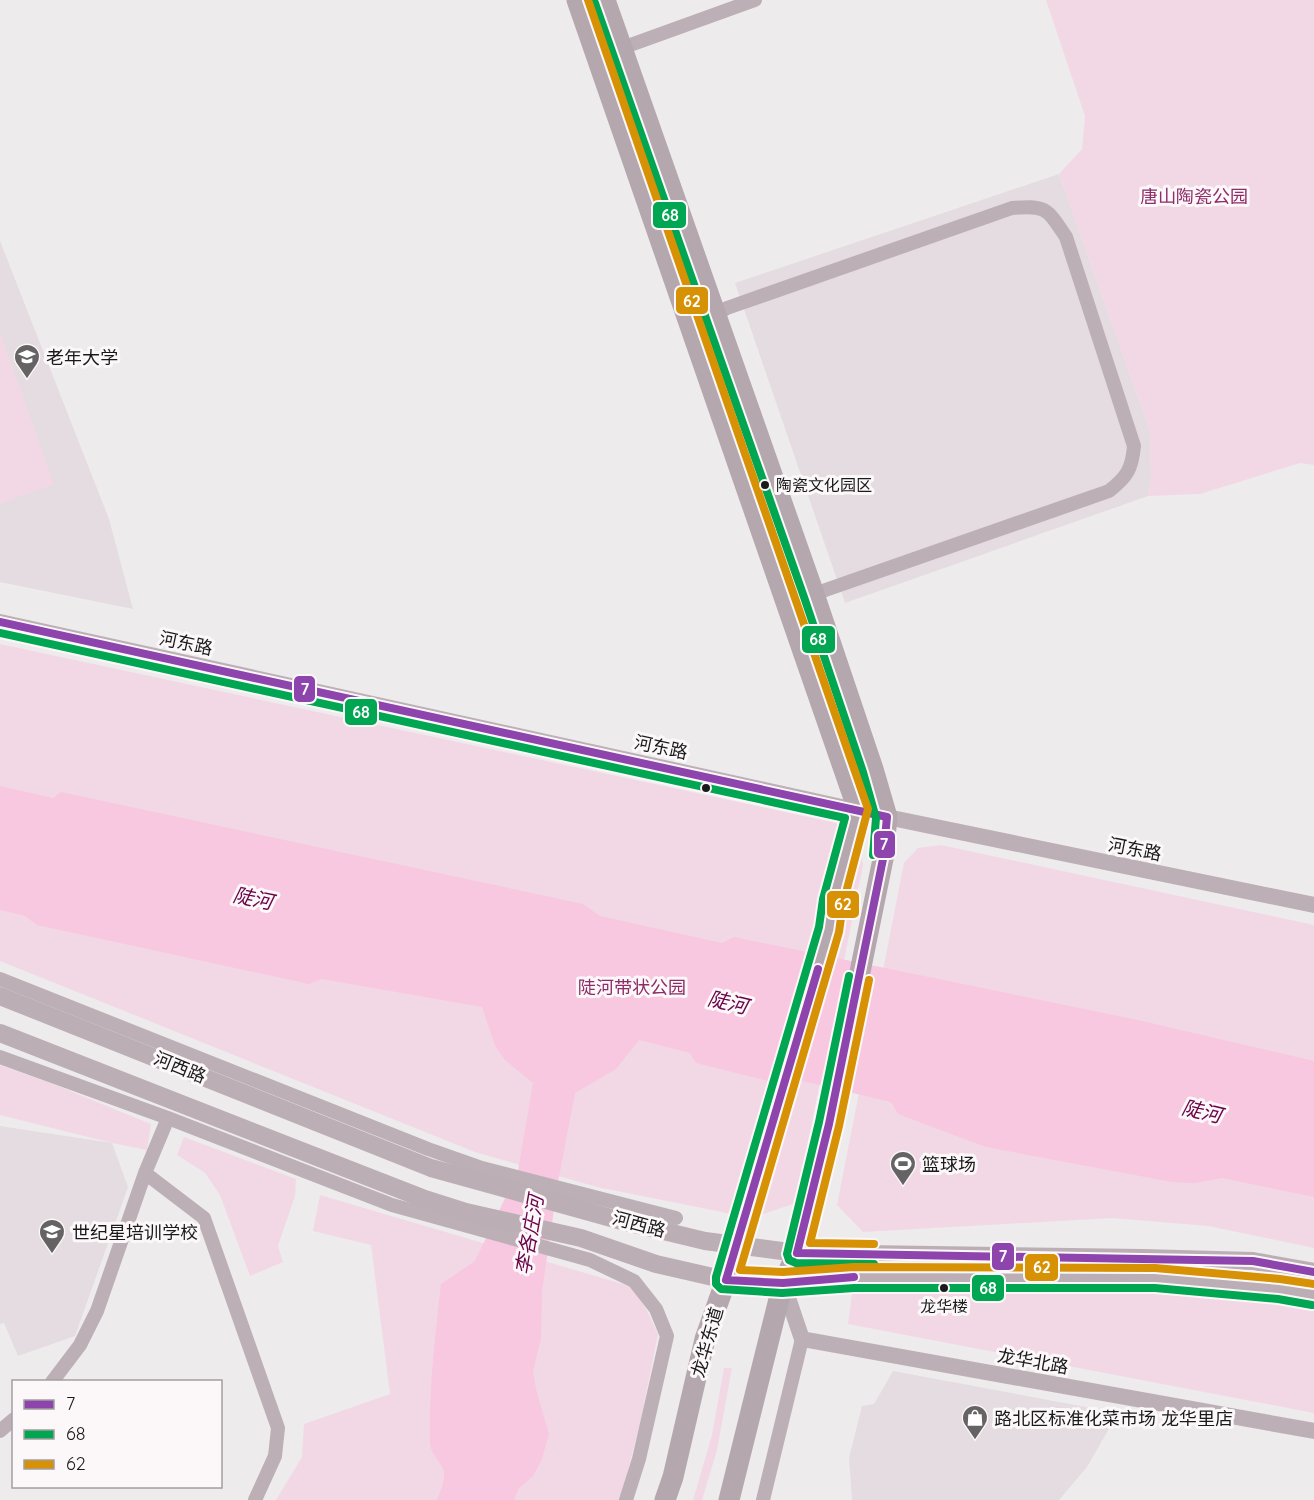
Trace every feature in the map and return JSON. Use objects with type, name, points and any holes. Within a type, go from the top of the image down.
[{"type":"main road","points":[[577,0],[858,810]]},
{"type":"main road","points":[[605,0],[814,594],[887,817],[883,859],[829,1124],[797,1254],[783,1283],[729,1500]]},
{"type":"main road","name":"龙华东道","points":[[665,1500],[705,1340],[726,1280],[775,1117],[829,929],[833,902],[858,810]]},
{"type":"main road","name":"河西路","points":[[0,996],[431,1168],[481,1175],[585,1203],[705,1241],[797,1254],[1143,1257],[1242,1261],[1314,1272]]},
{"type":"main road","name":"河西路","points":[[0,1033],[469,1220],[581,1238],[656,1264],[726,1280],[783,1283],[854,1277],[1155,1278],[1280,1289],[1314,1295]]},
{"type":"street","points":[[622,48],[755,0]]},
{"type":"street","points":[[715,315],[727,308],[1012,208],[1035,206],[1050,213],[1066,237],[1134,446],[1133,464],[1123,480],[1109,491],[814,594]]},
{"type":"street","name":"河东路","points":[[0,622],[887,817],[1314,905]]},
{"type":"street","points":[[0,979],[428,1149],[481,1175]]},
{"type":"street","points":[[0,1057],[168,1118],[392,1205],[469,1220],[590,1260],[634,1281],[656,1309],[667,1336],[639,1459],[626,1500]]},
{"type":"street","points":[[54,1380],[80,1345],[97,1311],[145,1173],[168,1118]]},
{"type":"street","points":[[145,1173],[204,1218],[278,1428],[275,1456],[255,1500]]},
{"type":"street","points":[[585,1203],[676,1218]]},
{"type":"street","points":[[763,1500],[802,1339],[783,1283]]},
{"type":"street","name":"龙华北路","points":[[802,1339],[1314,1431]]},
{"type":"street","points":[[0,1431],[12,1421]]},
{"type":"shaded area","points":[[1059,174],[1150,431],[1151,480],[1148,496],[845,603],[735,283]]},
{"type":"shaded area","name":"老年大学","points":[[0,241],[109,519],[133,609],[0,582]]},
{"type":"shaded area","name":"世纪星培训学校","points":[[0,1126],[112,1143],[128,1187],[75,1336],[18,1356],[4,1323],[0,1324]]},
{"type":"shaded area","points":[[893,1371],[1118,1413],[1087,1467],[1059,1500],[852,1500],[849,1458],[862,1406],[874,1404]]},
{"type":"green space","name":"唐山陶瓷公园","points":[[1046,0],[1314,0],[1314,465],[1300,463],[1200,494],[1148,496],[1151,480],[1150,431],[1059,174],[1082,149],[1085,116]]},
{"type":"green space","points":[[0,333],[54,484],[0,504]]},
{"type":"green space","name":"陡河带状公园","points":[[0,644],[836,823],[857,842],[863,865],[796,1203],[752,1218],[597,1187],[475,1152],[0,961]]},
{"type":"green space","points":[[941,845],[1314,925],[1314,1248],[1208,1226],[1112,1218],[863,1232],[837,1205],[904,863],[918,848]]},
{"type":"green space","points":[[0,1065],[151,1124],[147,1150],[0,1115]]},
{"type":"green space","points":[[184,1137],[296,1179],[295,1196],[278,1246],[283,1262],[250,1276],[220,1195],[205,1173],[177,1155]]},
{"type":"green space","points":[[320,1195],[636,1288],[658,1334],[640,1424],[620,1500],[276,1500],[302,1457],[304,1424],[390,1394],[371,1245],[313,1231]]},
{"type":"green space","points":[[1137,1283],[1253,1294],[1314,1306],[1314,1413],[848,1324],[853,1286]]},
{"type":"green space","points":[[724,1368],[732,1368],[717,1450],[702,1500],[693,1500],[712,1435]]},
{"type":"water","points":[[0,786],[53,798],[61,792],[583,904],[600,916],[722,943],[734,937],[1138,1020],[1314,1061],[1314,1197],[1222,1178],[1195,1183],[1172,1182],[986,1147],[898,1114],[891,1102],[794,1079],[780,1084],[696,1063],[690,1053],[639,1040],[616,1069],[575,1093],[558,1182],[542,1291],[541,1339],[533,1371],[549,1434],[542,1459],[533,1476],[519,1488],[514,1500],[437,1500],[444,1473],[431,1446],[430,1401],[441,1284],[475,1261],[518,1171],[533,1083],[505,1060],[495,1046],[482,1007],[322,979],[309,984],[37,925],[25,916],[0,910]]},
{"type":"transit line","name":"62","points":[[588,0],[868,809],[843,904],[839,932],[740,1270],[783,1272],[854,1267],[1155,1268],[1314,1284]]},
{"type":"transit line","name":"68","points":[[595,3],[804,597],[863,772],[876,818],[873,855]]},
{"type":"transit line","name":"7","points":[[0,622],[887,817],[883,859],[829,1124],[797,1253],[1253,1261],[1314,1272]]},
{"type":"transit line","name":"68","points":[[0,633],[845,818],[823,899],[819,927],[716,1277],[716,1284],[721,1289],[782,1293],[854,1288],[1155,1288],[1278,1299],[1312,1305]]},
{"type":"transit line","name":"7","points":[[818,969],[726,1280],[783,1283],[854,1277]]},
{"type":"transit line","name":"68","points":[[849,976],[819,1122],[787,1254],[789,1260],[796,1263],[874,1264]]},
{"type":"transit line","name":"62","points":[[869,980],[839,1126],[810,1243],[874,1244]]},
{"type":"place","name":"老年大学","points":[[27,380]]},
{"type":"place","name":"陶瓷文化园区","points":[[765,485]]},
{"type":"place","name":"篮球场","points":[[903,1187]]},
{"type":"place","name":"世纪星培训学校","points":[[52,1255]]},
{"type":"place","name":"龙华楼","points":[[944,1288]]},
{"type":"place","name":"路北区标准化菜市场 龙华里店","points":[[975,1441]]},
{"type":"water label","name":"陡河","points":[[253,898]]},
{"type":"water label","name":"陡河","points":[[728,1002]]},
{"type":"water label","name":"陡河","points":[[1202,1111]]},
{"type":"water label","name":"李各庄河","points":[[529,1235]]}]
